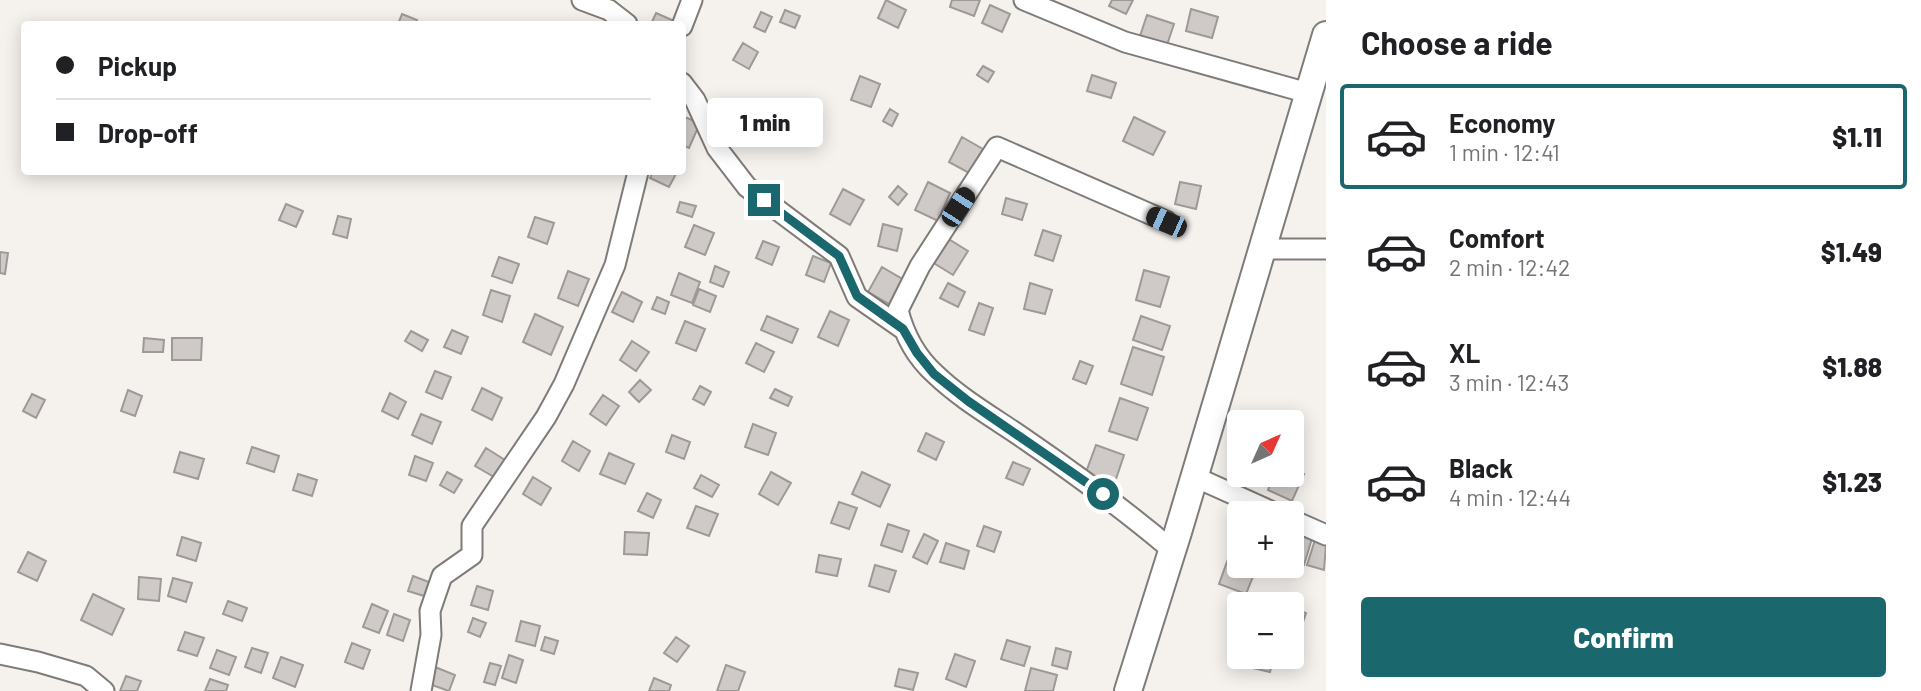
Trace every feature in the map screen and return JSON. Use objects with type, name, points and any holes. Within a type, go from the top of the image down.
[{"type":"main road","points":[[1128,691],[1195,477],[1326,35]]},
{"type":"street","points":[[582,0],[609,10],[623,21]]},
{"type":"street","points":[[684,21],[692,0]]},
{"type":"street","points":[[1024,0],[1125,42],[1308,93]]},
{"type":"street","points":[[686,88],[695,100],[717,148],[747,187],[839,256],[857,296],[903,329]]},
{"type":"street","points":[[1166,222],[997,147],[919,266],[898,310],[903,329],[934,374],[968,401],[1124,509],[1172,550]]},
{"type":"street","points":[[421,691],[431,635],[430,611],[442,576],[472,555],[472,526],[546,417],[564,384],[615,265],[637,175]]},
{"type":"street","points":[[1262,249],[1326,249]]},
{"type":"street","points":[[1195,477],[1249,501]]},
{"type":"street","points":[[1304,525],[1326,535]]},
{"type":"street","points":[[0,654],[86,676],[104,691]]},
{"type":"building","points":[[886,0],[906,10],[898,28],[878,18]]},
{"type":"building","points":[[952,0],[980,0],[974,16],[950,7]]},
{"type":"building","points":[[1112,0],[1133,0],[1126,14],[1109,6]]},
{"type":"building","points":[[990,5],[1010,14],[1002,32],[982,23]]},
{"type":"building","points":[[1191,9],[1218,17],[1212,38],[1186,31]]},
{"type":"building","points":[[785,10],[800,16],[795,28],[780,22]]},
{"type":"building","points":[[761,12],[772,17],[765,32],[754,27]]},
{"type":"building","points":[[656,13],[672,20],[672,21],[652,21]]},
{"type":"building","points":[[402,14],[417,20],[416,21],[399,21]]},
{"type":"building","points":[[1147,15],[1174,24],[1167,45],[1140,36]]},
{"type":"building","points":[[743,43],[758,52],[749,69],[733,60]]},
{"type":"building","points":[[983,66],[994,72],[988,82],[977,75]]},
{"type":"building","points":[[1092,75],[1116,83],[1111,98],[1087,91]]},
{"type":"building","points":[[860,76],[880,84],[871,107],[851,100]]},
{"type":"building","points":[[890,109],[898,114],[892,126],[883,121]]},
{"type":"building","points":[[1134,117],[1165,132],[1153,155],[1123,141]]},
{"type":"building","points":[[686,118],[700,123],[689,148],[686,147]]},
{"type":"building","points":[[962,137],[983,149],[969,173],[949,162]]},
{"type":"building","points":[[652,175],[675,175],[669,187],[650,178]]},
{"type":"building","points":[[928,182],[950,193],[938,221],[915,210]]},
{"type":"building","points":[[1180,182],[1201,186],[1196,209],[1175,204]]},
{"type":"building","points":[[898,186],[907,194],[898,205],[889,197]]},
{"type":"building","points":[[843,189],[864,200],[850,225],[830,214]]},
{"type":"building","points":[[1006,198],[1027,204],[1022,220],[1002,214]]},
{"type":"building","points":[[680,202],[696,206],[692,217],[677,212]]},
{"type":"building","points":[[286,204],[303,211],[296,227],[279,220]]},
{"type":"building","points":[[338,216],[351,219],[347,238],[333,234]]},
{"type":"building","points":[[535,217],[554,223],[547,244],[528,237]]},
{"type":"building","points":[[883,224],[902,229],[897,251],[878,246]]},
{"type":"building","points":[[694,225],[714,233],[705,255],[685,247]]},
{"type":"building","points":[[1043,230],[1061,236],[1053,261],[1035,255]]},
{"type":"building","points":[[947,238],[968,251],[953,275],[932,262]]},
{"type":"building","points":[[763,241],[779,247],[772,265],[756,258]]},
{"type":"building","points":[[0,252],[8,253],[5,274],[0,273]]},
{"type":"building","points":[[813,256],[831,263],[824,282],[806,275]]},
{"type":"building","points":[[499,257],[519,264],[512,283],[492,276]]},
{"type":"building","points":[[715,266],[729,272],[723,287],[710,282]]},
{"type":"building","points":[[882,267],[904,280],[891,305],[868,292]]},
{"type":"building","points":[[1144,270],[1169,277],[1160,307],[1136,300]]},
{"type":"building","points":[[568,271],[589,279],[578,306],[558,298]]},
{"type":"building","points":[[679,273],[700,282],[692,303],[671,295]]},
{"type":"building","points":[[948,283],[965,292],[958,307],[940,298]]},
{"type":"building","points":[[1030,283],[1052,290],[1045,314],[1024,309]]},
{"type":"building","points":[[699,289],[716,296],[710,312],[693,305]]},
{"type":"building","points":[[491,290],[510,296],[502,322],[483,315]]},
{"type":"building","points":[[622,292],[642,302],[633,322],[612,312]]},
{"type":"building","points":[[657,297],[669,302],[665,314],[652,309]]},
{"type":"building","points":[[979,303],[993,308],[984,335],[969,330]]},
{"type":"building","points":[[830,311],[849,320],[838,346],[818,337]]},
{"type":"building","points":[[535,314],[563,327],[551,355],[523,342]]},
{"type":"building","points":[[767,316],[798,329],[792,343],[761,330]]},
{"type":"building","points":[[1141,316],[1170,326],[1162,350],[1133,340]]},
{"type":"building","points":[[685,321],[705,329],[696,351],[676,343]]},
{"type":"building","points":[[452,330],[468,337],[461,354],[444,347]]},
{"type":"building","points":[[411,331],[428,340],[422,351],[405,341]]},
{"type":"building","points":[[144,338],[164,340],[163,352],[143,352]]},
{"type":"building","points":[[172,338],[202,338],[201,360],[172,360]]},
{"type":"building","points":[[632,341],[649,352],[636,371],[620,360]]},
{"type":"building","points":[[756,343],[774,352],[764,372],[746,363]]},
{"type":"building","points":[[1133,347],[1164,357],[1152,395],[1121,384]]},
{"type":"building","points":[[1080,361],[1093,366],[1086,384],[1073,379]]},
{"type":"building","points":[[435,371],[451,377],[442,399],[426,392]]},
{"type":"building","points":[[640,380],[651,390],[639,402],[629,392]]},
{"type":"building","points":[[700,386],[711,392],[704,405],[693,399]]},
{"type":"building","points":[[482,388],[502,398],[492,420],[472,410]]},
{"type":"building","points":[[775,389],[792,397],[788,406],[770,398]]},
{"type":"building","points":[[128,390],[142,396],[135,416],[121,411]]},
{"type":"building","points":[[390,393],[406,402],[398,419],[382,411]]},
{"type":"building","points":[[32,394],[45,400],[36,418],[23,411]]},
{"type":"building","points":[[603,395],[619,406],[606,425],[590,414]]},
{"type":"building","points":[[1120,398],[1148,408],[1137,440],[1109,431]]},
{"type":"building","points":[[421,414],[441,422],[432,444],[412,435]]},
{"type":"building","points":[[753,424],[776,433],[768,455],[745,447]]},
{"type":"building","points":[[926,433],[944,442],[936,460],[918,451]]},
{"type":"building","points":[[672,435],[690,442],[684,459],[666,452]]},
{"type":"building","points":[[573,441],[590,451],[579,471],[562,461]]},
{"type":"building","points":[[1096,445],[1124,455],[1114,485],[1085,475]]},
{"type":"building","points":[[252,447],[279,456],[274,472],[247,463]]},
{"type":"building","points":[[486,448],[505,460],[494,477],[475,466]]},
{"type":"building","points":[[180,452],[204,459],[198,479],[174,472]]},
{"type":"building","points":[[609,453],[634,464],[625,484],[600,474]]},
{"type":"building","points":[[415,456],[433,463],[426,481],[409,475]]},
{"type":"building","points":[[1013,462],[1030,469],[1023,485],[1006,478]]},
{"type":"building","points":[[447,472],[462,480],[454,493],[440,485]]},
{"type":"building","points":[[771,472],[791,483],[778,505],[759,494]]},
{"type":"building","points":[[862,472],[890,485],[880,507],[852,494]]},
{"type":"building","points":[[298,474],[317,480],[312,496],[293,490]]},
{"type":"building","points":[[701,475],[719,485],[712,497],[694,488]]},
{"type":"building","points":[[533,477],[551,488],[541,505],[523,494]]},
{"type":"building","points":[[1269,487],[1298,487],[1292,501],[1268,490]]},
{"type":"building","points":[[647,493],[661,500],[653,518],[638,511]]},
{"type":"building","points":[[839,502],[857,508],[849,529],[831,523]]},
{"type":"building","points":[[696,506],[718,514],[709,536],[687,528]]},
{"type":"building","points":[[888,524],[909,531],[902,552],[881,545]]},
{"type":"building","points":[[984,526],[1001,532],[994,552],[977,546]]},
{"type":"building","points":[[625,532],[649,533],[647,555],[624,554]]},
{"type":"building","points":[[1304,532],[1313,535],[1304,565]]},
{"type":"building","points":[[924,534],[938,541],[927,564],[913,557]]},
{"type":"building","points":[[182,537],[201,543],[196,561],[177,555]]},
{"type":"building","points":[[1315,540],[1326,544],[1324,570],[1307,565]]},
{"type":"building","points":[[946,543],[969,551],[964,569],[940,562]]},
{"type":"building","points":[[28,552],[46,561],[37,581],[18,572]]},
{"type":"building","points":[[819,555],[841,559],[837,576],[816,572]]},
{"type":"building","points":[[1227,562],[1227,578],[1252,578],[1247,592],[1219,584]]},
{"type":"building","points":[[875,565],[896,571],[889,592],[869,586]]},
{"type":"building","points":[[413,576],[429,582],[424,596],[408,591]]},
{"type":"building","points":[[139,577],[161,579],[159,601],[138,599]]},
{"type":"building","points":[[173,578],[192,583],[186,602],[168,596]]},
{"type":"building","points":[[477,586],[493,591],[488,610],[471,605]]},
{"type":"building","points":[[93,594],[124,609],[112,635],[81,620]]},
{"type":"building","points":[[228,601],[247,608],[242,621],[223,614]]},
{"type":"building","points":[[372,604],[388,611],[379,633],[363,627]]},
{"type":"building","points":[[394,614],[410,620],[403,641],[387,635]]},
{"type":"building","points":[[473,618],[486,623],[480,637],[468,632]]},
{"type":"building","points":[[521,621],[540,626],[535,646],[516,641]]},
{"type":"building","points":[[185,632],[204,638],[197,656],[178,650]]},
{"type":"building","points":[[545,637],[558,641],[554,654],[541,650]]},
{"type":"building","points":[[676,637],[689,646],[677,662],[664,653]]},
{"type":"building","points":[[1007,640],[1030,647],[1024,666],[1001,659]]},
{"type":"building","points":[[352,643],[370,650],[363,669],[345,662]]},
{"type":"building","points":[[252,648],[268,653],[261,673],[245,667]]},
{"type":"building","points":[[1056,648],[1071,652],[1067,669],[1052,665]]},
{"type":"building","points":[[217,650],[236,657],[229,675],[210,668]]},
{"type":"building","points":[[955,654],[975,661],[966,687],[946,679]]},
{"type":"building","points":[[509,655],[523,660],[516,683],[502,678]]},
{"type":"building","points":[[281,657],[303,665],[295,687],[273,678]]},
{"type":"building","points":[[490,663],[501,666],[495,685],[484,682]]},
{"type":"building","points":[[726,665],[745,672],[738,691],[717,691]]},
{"type":"building","points":[[435,667],[455,675],[449,691],[429,684]]},
{"type":"building","points":[[1031,668],[1057,675],[1053,691],[1025,691]]},
{"type":"building","points":[[899,669],[918,673],[913,690],[895,686]]},
{"type":"building","points":[[126,676],[141,681],[137,691],[120,691]]},
{"type":"building","points":[[654,678],[671,685],[669,691],[649,691]]},
{"type":"building","points":[[210,679],[228,685],[226,691],[205,691]]},
{"type":"route","points":[[764,200],[839,256],[857,296],[903,329],[934,374],[968,401],[1103,494]]}]
